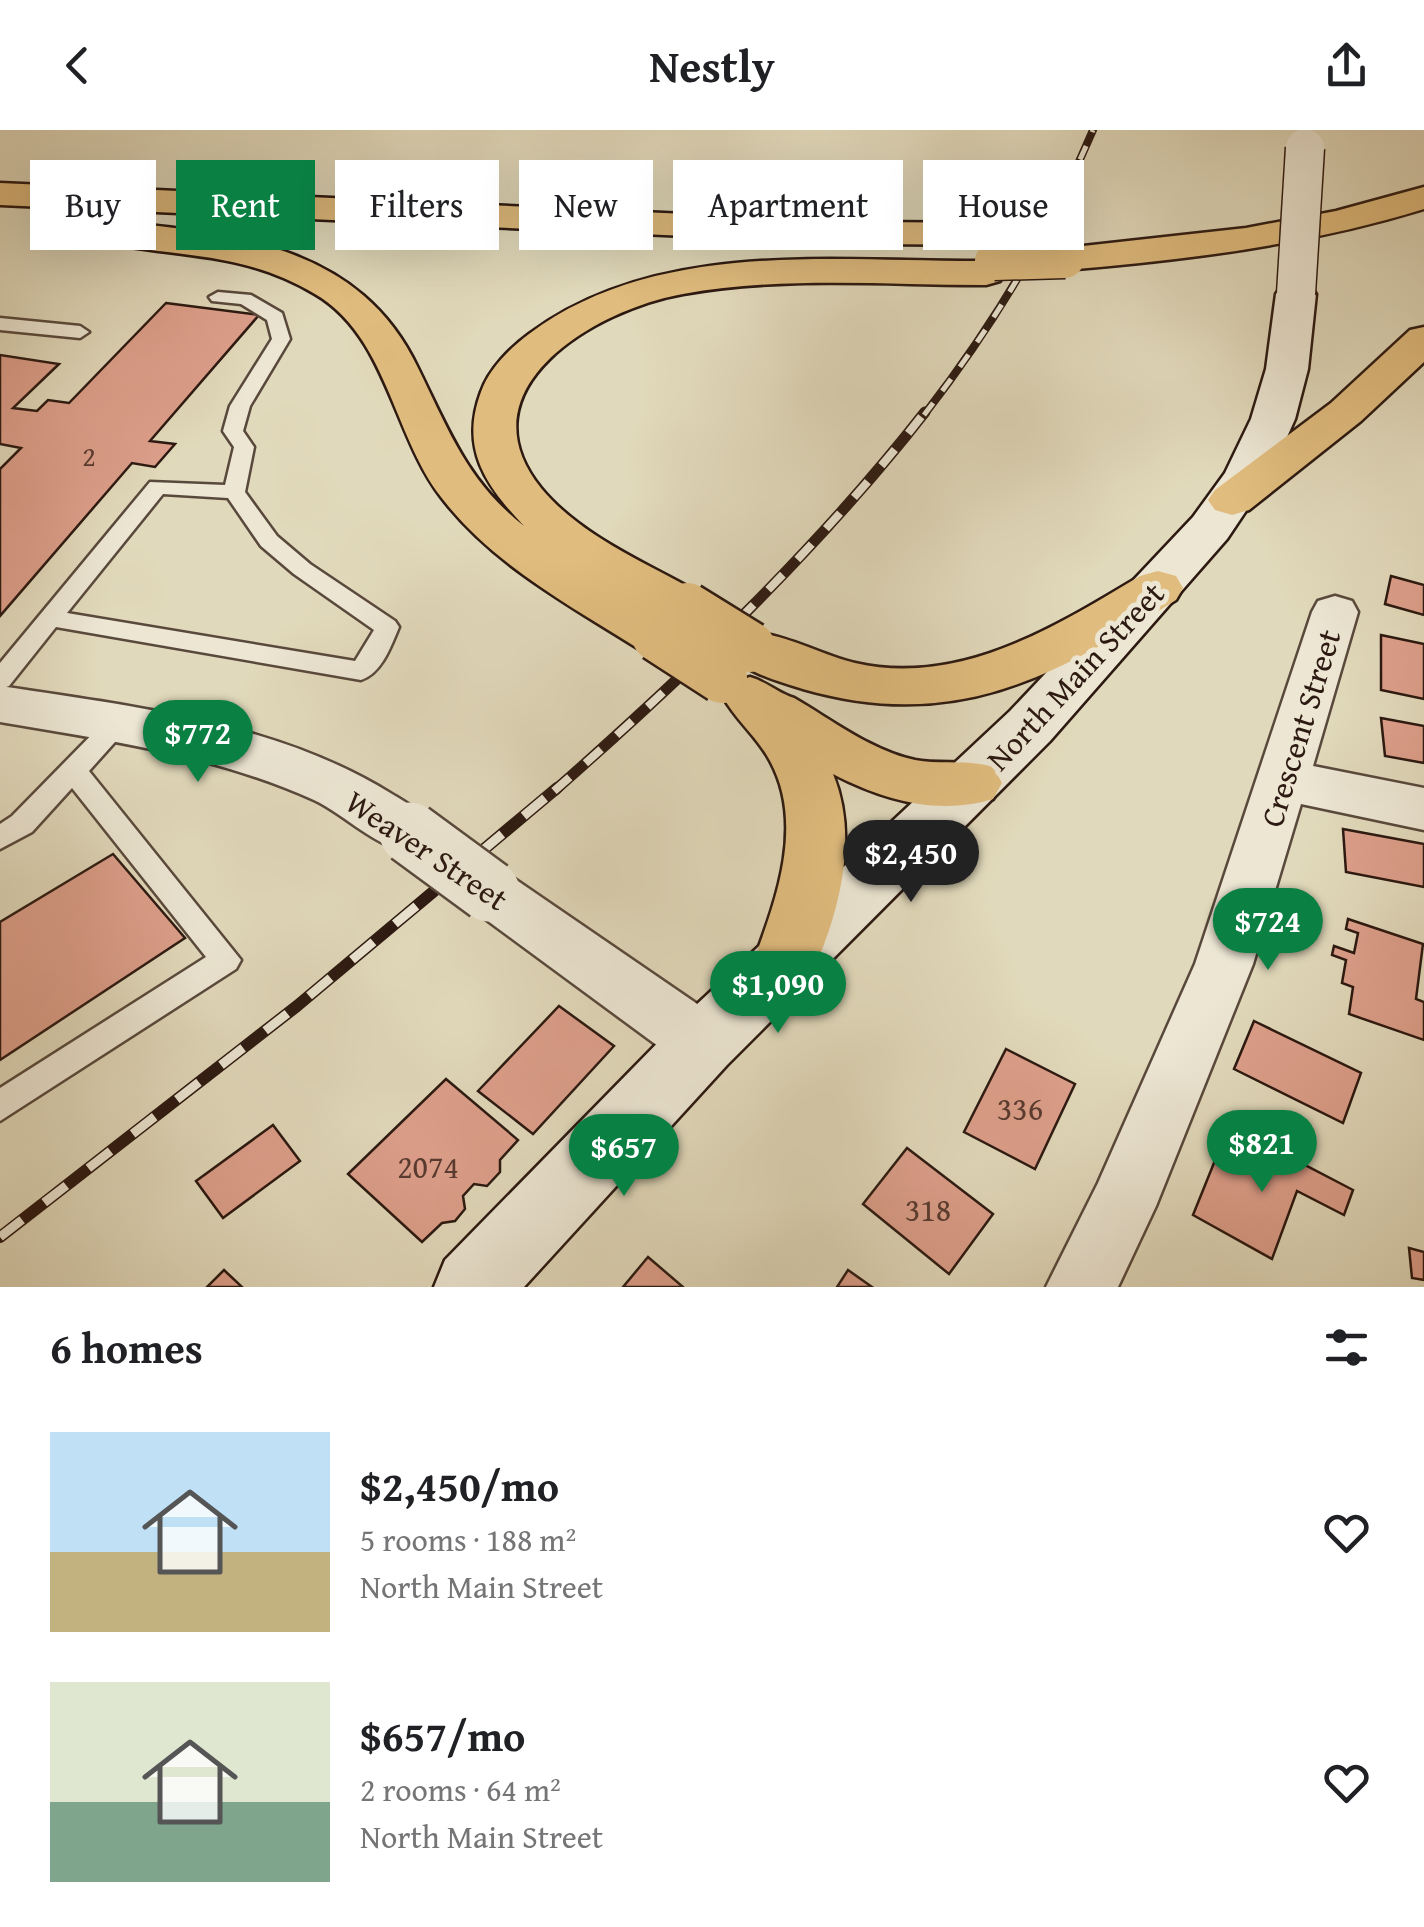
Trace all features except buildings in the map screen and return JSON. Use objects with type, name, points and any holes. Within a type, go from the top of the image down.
[{"type":"highway","points":[[1068,254],[1335,192],[1424,166]]},
{"type":"highway","points":[[0,194],[848,233],[997,256]]},
{"type":"highway","points":[[0,219],[825,258],[1068,254],[1128,262],[1351,219],[1424,198]]},
{"type":"highway","points":[[0,219],[210,245],[277,262],[322,282],[374,325],[446,472],[484,516],[538,560],[672,622]]},
{"type":"highway","points":[[973,783],[933,786],[884,776],[672,622],[553,524],[514,486],[500,458],[494,418],[505,384],[546,337],[581,315],[620,298],[668,285],[997,256]]},
{"type":"highway","points":[[1232,500],[1346,412],[1424,339]]},
{"type":"highway","points":[[741,674],[795,668],[845,683],[898,687],[950,684],[1000,672],[1050,652],[1158,588]]},
{"type":"highway","points":[[741,674],[792,744],[814,795],[817,830],[809,886],[786,960]]},
{"type":"main road","name":"North Main Street","points":[[472,1287],[703,1043],[973,783],[1158,588],[1232,500],[1260,447],[1282,392],[1296,294],[1305,139]]},
{"type":"street","name":"Crescent Street","points":[[1081,1287],[1122,1206],[1224,964],[1335,612]]},
{"type":"street","name":"Weaver Street","points":[[0,704],[119,723],[252,756],[338,788],[410,833],[703,1043]]},
{"type":"street","points":[[1284,780],[1424,809]]},
{"type":"lane","points":[[50,618],[361,670],[377,652],[388,627],[269,541],[234,492],[244,447],[233,431],[240,406],[281,339],[276,317],[246,299],[218,296]]},
{"type":"lane","points":[[0,324],[80,332]]},
{"type":"lane","points":[[0,680],[157,487],[234,492]]},
{"type":"lane","points":[[0,838],[22,824],[75,773],[119,723]]},
{"type":"lane","points":[[0,1106],[226,960],[75,773]]},
{"type":"railway","points":[[924,415],[1018,278],[1058,206],[1093,130]]},
{"type":"railway","points":[[554,791],[795,562],[925,412]]},
{"type":"railway","points":[[0,1237],[297,1006],[557,788]]}]
